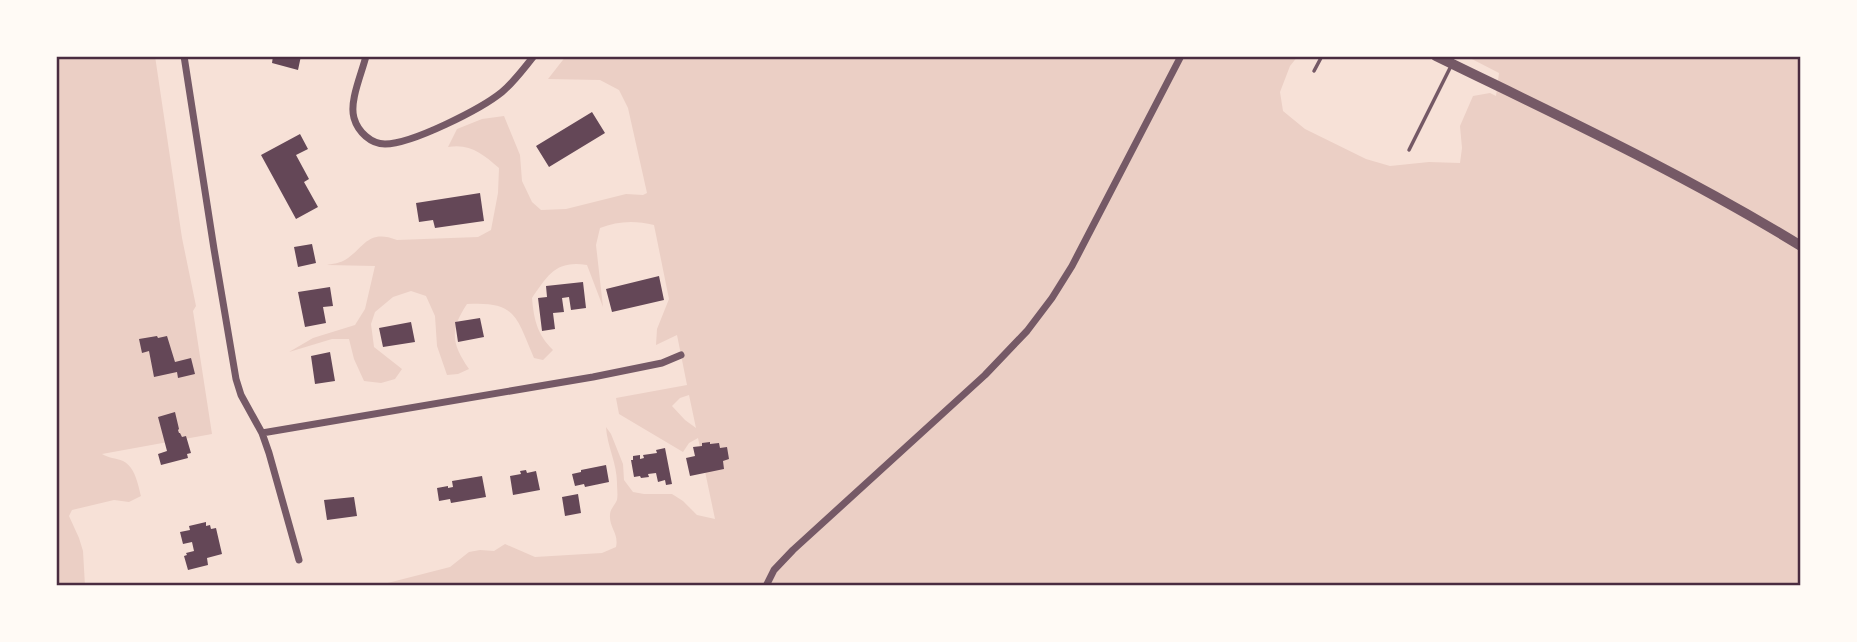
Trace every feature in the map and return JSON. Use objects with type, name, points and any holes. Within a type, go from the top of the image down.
[{"type":"street","points":[[184,56],[236,379],[245,404],[262,433],[299,560]]},
{"type":"street","points":[[366,56],[353,103],[354,118],[359,130],[369,139],[384,144],[426,132],[487,103],[514,81],[534,56]]},
{"type":"street","points":[[766,586],[774,570],[793,550],[985,376],[1027,331],[1072,266],[1181,56]]},
{"type":"street","points":[[1436,56],[1636,154],[1730,204],[1801,246]]},
{"type":"street","points":[[262,433],[593,377],[662,363],[681,355]]},
{"type":"lane","points":[[1314,71],[1322,56]]},
{"type":"lane","points":[[1409,150],[1452,64]]},
{"type":"shaded area","points":[[56,56],[155,56],[182,238],[196,306],[193,311],[212,434],[102,454],[123,461],[130,467],[141,496],[129,502],[114,500],[72,510],[69,516],[83,551],[85,586],[56,586]]},
{"type":"shaded area","points":[[566,56],[1298,56],[1290,66],[1280,92],[1283,111],[1305,129],[1366,159],[1390,166],[1429,162],[1460,163],[1460,126],[1473,96],[1490,93],[1496,96],[1499,73],[1466,56],[1801,56],[1801,586],[376,586],[450,567],[469,552],[494,551],[505,544],[535,557],[602,553],[616,547],[610,515],[617,500],[617,476],[606,427],[623,464],[624,480],[633,492],[672,494],[697,515],[715,519],[698,438],[689,443],[683,452],[619,414],[616,398],[687,385],[677,335],[656,345],[657,329],[669,299],[654,225],[626,222],[600,228],[596,245],[603,307],[587,265],[560,267],[543,282],[532,298],[537,326],[553,350],[543,360],[534,358],[512,314],[496,305],[467,304],[457,322],[455,337],[459,352],[469,369],[447,375],[437,346],[435,316],[426,296],[411,291],[393,297],[375,312],[371,324],[374,347],[402,369],[395,379],[381,383],[364,381],[349,339],[332,339],[289,352],[313,338],[355,325],[365,309],[375,266],[327,265],[343,261],[372,238],[387,237],[397,240],[478,237],[491,230],[498,193],[499,168],[470,148],[448,147],[457,129],[482,119],[504,116],[520,155],[522,181],[532,202],[541,210],[566,209],[626,194],[647,193],[628,108],[619,90],[600,80],[548,79]],"holes":[[[689,395],[696,428],[672,406],[680,398]]]},
{"type":"building","points":[[273,56],[301,56],[298,70],[272,63]]},
{"type":"building","points":[[592,112],[605,133],[549,167],[536,146]]},
{"type":"building","points":[[300,134],[308,149],[296,155],[309,179],[304,182],[318,207],[296,219],[261,155]]},
{"type":"building","points":[[480,193],[484,221],[435,228],[433,220],[419,222],[416,203]]},
{"type":"building","points":[[312,244],[316,263],[298,267],[294,247]]},
{"type":"building","points":[[659,276],[664,300],[612,312],[606,289]]},
{"type":"building","points":[[583,282],[586,308],[571,310],[569,297],[562,298],[564,312],[553,313],[555,329],[542,331],[538,298],[547,297],[546,286]]},
{"type":"building","points":[[330,287],[333,306],[323,307],[326,323],[305,327],[298,292]]},
{"type":"building","points":[[480,318],[484,337],[458,342],[455,322]]},
{"type":"building","points":[[411,322],[415,342],[383,347],[379,328]]},
{"type":"building","points":[[167,336],[175,362],[191,358],[195,374],[178,378],[177,372],[154,377],[149,351],[142,353],[139,339]]},
{"type":"building","points":[[330,352],[335,381],[315,384],[311,356]]},
{"type":"building","points":[[175,412],[179,433],[182,437],[186,436],[191,453],[187,454],[188,458],[161,465],[158,454],[167,451],[158,417]]},
{"type":"building","points":[[710,442],[719,443],[720,448],[727,447],[729,459],[723,461],[724,469],[690,476],[686,458],[695,456],[693,447]]},
{"type":"building","points":[[665,448],[672,484],[666,485],[665,480],[658,482],[656,473],[648,474],[649,477],[634,477],[631,460],[633,456],[640,455],[640,459],[644,458],[643,455],[657,453],[656,450]]},
{"type":"building","points":[[606,465],[609,482],[585,487],[584,484],[575,486],[572,474]]},
{"type":"building","points":[[526,470],[527,473],[536,471],[540,490],[513,495],[510,476]]},
{"type":"building","points":[[482,476],[486,497],[451,503],[450,499],[439,501],[437,488],[453,487],[452,481]]},
{"type":"building","points":[[578,494],[581,513],[565,516],[562,497]]},
{"type":"building","points":[[354,497],[357,516],[327,520],[324,500]]},
{"type":"building","points":[[206,522],[206,526],[210,525],[211,529],[216,528],[222,554],[207,558],[208,565],[188,570],[184,556],[194,551],[192,542],[183,544],[180,532],[190,530],[189,526]]}]
